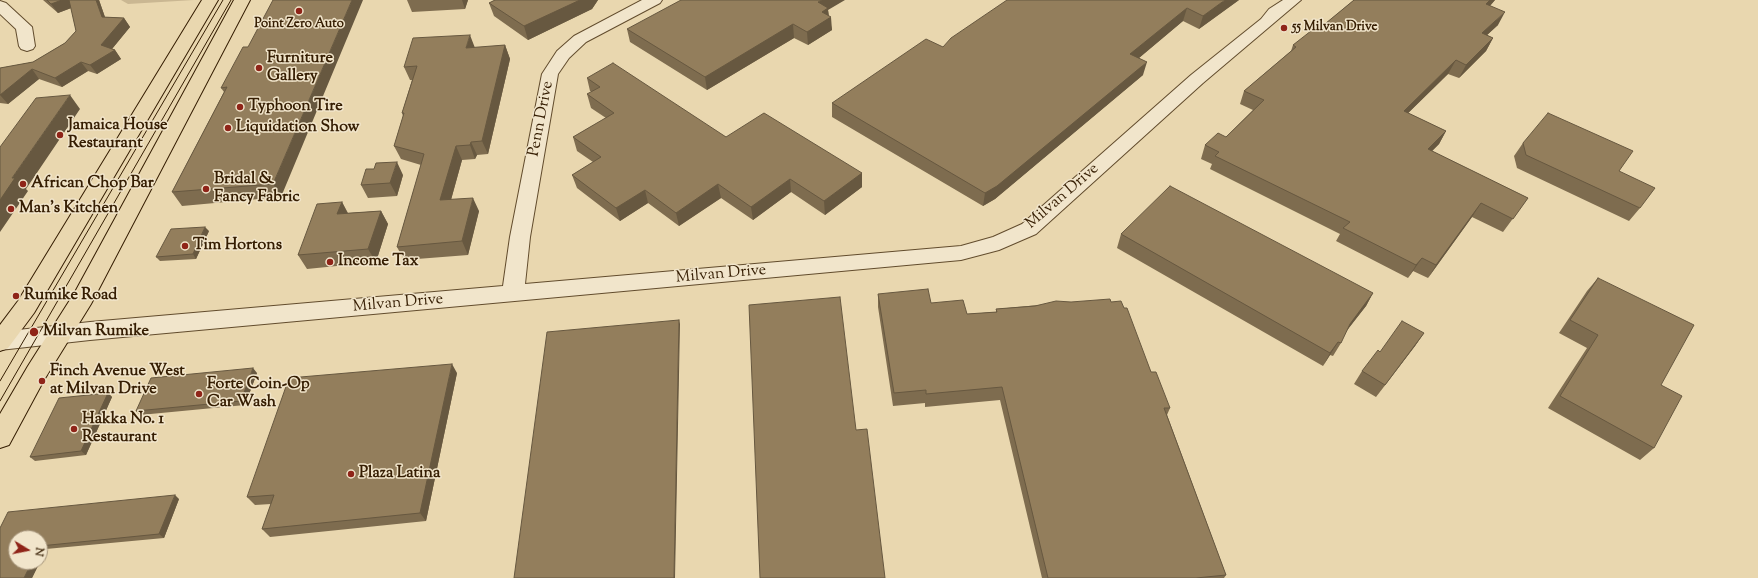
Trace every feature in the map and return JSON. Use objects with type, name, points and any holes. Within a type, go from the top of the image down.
[{"type":"main road","points":[[0,341],[26,307],[210,0]]},
{"type":"main road","points":[[0,437],[86,291],[242,0]]},
{"type":"street","name":"Penn Drive","points":[[514,292],[520,237],[550,74],[563,56],[580,39],[654,0]]},
{"type":"street","name":"Milvan Drive","points":[[60,334],[288,315],[514,292],[731,275],[961,253],[999,243],[1029,229],[1197,79],[1267,22],[1276,12],[1294,0]]},
{"type":"street","points":[[0,6],[24,27],[27,46]]},
{"type":"street","points":[[0,341],[60,334]]},
{"type":"shaded area","points":[[121,0],[194,0],[128,4]]},
{"type":"building","points":[[47,0],[62,0],[51,4]]},
{"type":"building","points":[[69,0],[96,0],[102,17],[124,18],[101,45],[115,50],[90,65],[81,62],[55,78],[32,69],[0,95],[0,68],[33,62],[65,43],[76,31]]},
{"type":"building","points":[[273,0],[352,0],[273,184],[172,192],[227,87],[221,88],[243,47],[248,47]]},
{"type":"building","points":[[495,0],[580,0],[524,26],[489,3]]},
{"type":"building","points":[[681,0],[822,0],[818,2],[828,8],[822,12],[831,17],[807,32],[793,24],[705,77],[627,29]]},
{"type":"building","points":[[1007,0],[1225,0],[1203,16],[1187,8],[1130,54],[1147,62],[997,186],[985,193],[832,103],[926,39],[943,47],[951,38]]},
{"type":"building","points":[[1354,0],[1490,0],[1486,4],[1505,12],[1482,33],[1493,38],[1466,65],[1456,60],[1404,111],[1446,131],[1428,149],[1528,198],[1513,219],[1481,203],[1436,265],[1422,258],[1416,265],[1343,228],[1350,222],[1215,156],[1219,152],[1205,145],[1218,133],[1226,137],[1264,100],[1244,91],[1296,47],[1293,45],[1316,27],[1320,28]]},
{"type":"building","points":[[470,35],[466,48],[505,45],[482,141],[471,142],[470,145],[456,146],[440,200],[473,198],[462,241],[397,247],[424,154],[394,146],[404,113],[402,113],[417,66],[404,67],[413,38]]},
{"type":"building","points":[[613,63],[726,137],[764,113],[862,173],[824,201],[790,179],[751,207],[718,184],[676,213],[645,190],[616,208],[572,175],[601,157],[573,137],[614,113],[587,94],[600,87],[587,78]]},
{"type":"building","points":[[70,95],[12,178],[15,178],[0,200],[0,147],[36,98]]},
{"type":"building","points":[[1548,113],[1633,151],[1619,171],[1655,188],[1640,208],[1526,155],[1523,143]]},
{"type":"building","points":[[397,162],[390,183],[361,185],[366,169],[374,169],[376,163]]},
{"type":"building","points":[[1170,186],[1373,293],[1350,324],[1341,343],[1338,342],[1330,353],[1121,234]]},
{"type":"building","points":[[342,202],[337,214],[381,211],[368,249],[298,255],[317,204]]},
{"type":"building","name":"Tim Hortons","points":[[205,227],[193,254],[156,257],[171,229]]},
{"type":"building","points":[[1598,278],[1694,325],[1661,385],[1682,396],[1654,448],[1560,396],[1598,335],[1570,320]]},
{"type":"building","points":[[928,289],[931,303],[963,300],[967,314],[997,312],[996,309],[1035,306],[1056,301],[1071,302],[1110,299],[1111,302],[1121,301],[1124,308],[1127,308],[1151,372],[1156,372],[1170,408],[1164,408],[1226,575],[1196,578],[1048,578],[1002,387],[926,394],[926,390],[894,393],[878,294]]},
{"type":"building","points":[[840,297],[856,430],[867,429],[885,578],[760,578],[749,305]]},
{"type":"building","points":[[679,320],[674,578],[514,578],[547,332]]},
{"type":"building","points":[[1402,321],[1424,333],[1385,385],[1362,371],[1378,350],[1380,352]]},
{"type":"building","name":"Plaza Latina","points":[[452,364],[420,513],[262,529],[274,495],[247,497],[289,378]]},
{"type":"building","name":"Forte Coin-Op Car Wash","points":[[253,368],[241,401],[136,411],[151,378]]},
{"type":"building","name":"Hakka No. 1 Restaurant","points":[[108,393],[81,451],[30,457],[59,398]]},
{"type":"building","points":[[175,495],[159,534],[48,545],[48,530],[8,530],[8,570],[28,570],[24,578],[0,578],[0,528],[8,512]]},
{"type":"tram line","points":[[0,381],[223,0]]},
{"type":"tram line","points":[[0,401],[231,0]]},
{"type":"place","name":"Point Zero Auto","points":[[299,11]]},
{"type":"place","name":"55 Milvan Drive","points":[[1284,28]]},
{"type":"place","name":"Furniture Gallery","points":[[259,68]]},
{"type":"place","name":"Typhoon Tire","points":[[240,107]]},
{"type":"place","name":"Liquidation Show","points":[[228,128]]},
{"type":"place","name":"Jamaica House Restaurant","points":[[60,135]]},
{"type":"place","name":"African Chop Bar","points":[[23,184]]},
{"type":"place","name":"Bridal & Fancy Fabric","points":[[206,189]]},
{"type":"place","name":"Man's Kitchen","points":[[11,209]]},
{"type":"place","name":"Tim Hortons","points":[[185,246]]},
{"type":"place","name":"Income Tax","points":[[330,262]]},
{"type":"place","name":"Rumike Road","points":[[16,296]]},
{"type":"place","name":"Milvan Rumike","points":[[34,332]]},
{"type":"place","name":"Finch Avenue West at Milvan Drive","points":[[42,381]]},
{"type":"place","name":"Forte Coin-Op Car Wash","points":[[199,394]]},
{"type":"place","name":"Hakka No. 1 Restaurant","points":[[74,429]]},
{"type":"place","name":"Plaza Latina","points":[[351,474]]}]
